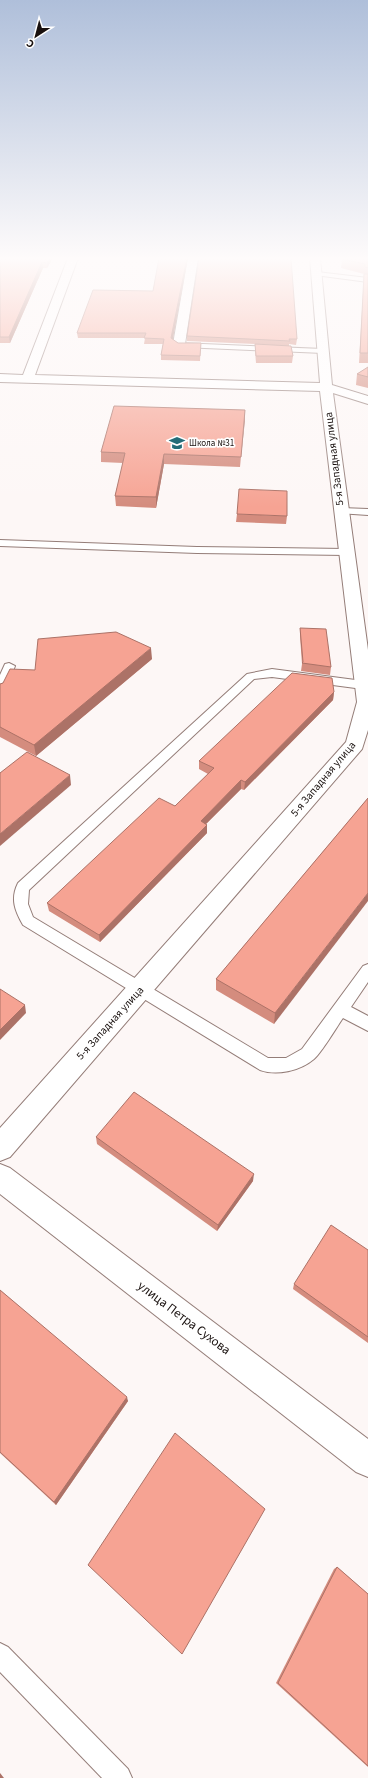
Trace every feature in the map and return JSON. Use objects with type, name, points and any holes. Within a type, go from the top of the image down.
[{"type":"street","points":[[28,379],[42,341]]},
{"type":"street","name":"5-я Западная улица","points":[[0,1148],[355,744],[366,697],[346,552],[326,387],[322,341]]},
{"type":"street","points":[[0,378],[326,387],[368,400]]},
{"type":"street","name":"улица Петра Сухова","points":[[0,1177],[368,1460]]},
{"type":"lane","points":[[179,344],[323,351]]},
{"type":"lane","points":[[341,511],[368,512]]},
{"type":"lane","points":[[0,543],[197,550],[346,552]]},
{"type":"lane","points":[[0,690],[9,666]]},
{"type":"lane","points":[[366,697],[272,673],[251,676],[23,887],[19,900],[28,921],[266,1065],[288,1065],[308,1054],[368,970]]},
{"type":"lane","points":[[341,1009],[368,1024]]},
{"type":"lane","points":[[0,1654],[120,1778]]},
{"type":"building","points":[[164,341],[175,341],[178,343],[201,343],[200,356],[161,355]]},
{"type":"building","points":[[361,341],[368,341],[368,353],[360,353]]},
{"type":"building","points":[[255,344],[291,346],[293,356],[256,356]]},
{"type":"building","points":[[368,367],[368,377],[357,374]]},
{"type":"building","points":[[114,406],[245,410],[241,457],[164,454],[156,497],[115,496],[125,453],[101,452]]},
{"type":"building","points":[[239,489],[287,491],[287,516],[237,514]]},
{"type":"building","points":[[300,628],[326,629],[331,667],[302,663]]},
{"type":"building","points":[[116,632],[151,648],[34,745],[0,727],[0,684],[3,683],[10,669],[35,670],[38,639]]},
{"type":"building","points":[[292,673],[332,678],[334,692],[245,782],[241,780],[201,821],[207,825],[99,935],[47,903],[159,798],[175,806],[214,768],[199,761]]},
{"type":"building","points":[[27,752],[70,775],[0,834],[0,773]]},
{"type":"building","points":[[368,798],[368,893],[275,1013],[216,979]]},
{"type":"building","points":[[0,989],[25,1005],[0,1030]]},
{"type":"building","points":[[134,1092],[254,1174],[218,1225],[96,1137]]},
{"type":"building","points":[[331,1225],[368,1250],[368,1337],[294,1284]]},
{"type":"building","points":[[0,1290],[127,1397],[54,1502],[0,1452]]},
{"type":"building","points":[[175,1433],[265,1509],[182,1654],[88,1565]]},
{"type":"building","points":[[337,1567],[368,1594],[368,1766],[278,1683]]},
{"type":"place","name":"Школа №31","points":[[177,443]]}]
